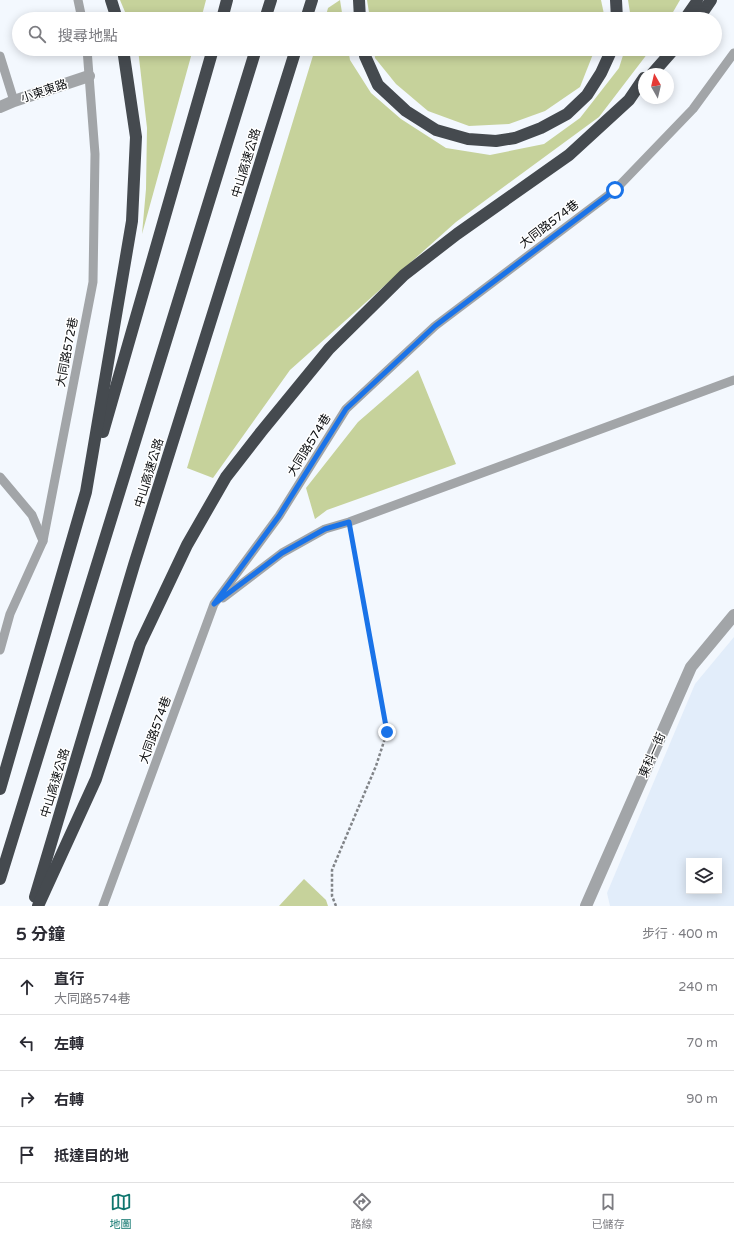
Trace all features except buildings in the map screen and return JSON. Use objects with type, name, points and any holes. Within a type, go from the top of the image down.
[{"type":"highway","points":[[111,0],[115,12]]},
{"type":"highway","points":[[224,12],[227,0]]},
{"type":"highway","points":[[267,12],[271,0]]},
{"type":"highway","points":[[308,12],[312,0]]},
{"type":"highway","points":[[359,0],[360,12]]},
{"type":"highway","points":[[616,0],[617,12]]},
{"type":"highway","points":[[690,12],[697,0]]},
{"type":"highway","points":[[703,12],[711,0]]},
{"type":"highway","points":[[86,492],[132,221],[136,137],[124,56]]},
{"type":"highway","points":[[0,789],[211,56]]},
{"type":"highway","name":"中山高速公路","points":[[0,879],[254,56]]},
{"type":"highway","name":"中山高速公路","points":[[33,906],[134,565],[294,56]]},
{"type":"highway","points":[[365,56],[378,85],[406,111],[436,130],[468,139],[496,141],[515,138],[541,128],[568,114],[587,95],[601,73],[609,56]]},
{"type":"highway","points":[[651,68],[659,56]]},
{"type":"highway","points":[[657,68],[668,56]]},
{"type":"highway","points":[[629,100],[638,87]]},
{"type":"highway","points":[[38,906],[96,779],[140,644],[187,545],[226,477],[329,349],[404,275],[457,234],[569,155],[629,100],[638,90]]},
{"type":"street","name":"小東東路","points":[[0,107],[89,76]]},
{"type":"street","name":"東科一街","points":[[586,906],[691,667],[734,614]]},
{"type":"lane","points":[[78,0],[81,12]]},
{"type":"lane","name":"大同路574巷","points":[[103,906],[214,604],[279,516],[346,409],[435,326],[615,190],[693,109],[734,53]]},
{"type":"lane","points":[[0,56],[14,101]]},
{"type":"lane","name":"大同路572巷","points":[[0,650],[10,614],[43,541],[93,282],[95,154],[88,56]]},
{"type":"lane","points":[[214,604],[282,553],[325,529],[349,522],[734,380]]},
{"type":"lane","points":[[0,478],[32,515],[43,541]]},
{"type":"path","points":[[336,906],[332,896],[332,870],[376,766],[387,732],[349,522]]},
{"type":"shaded area","points":[[734,637],[734,906],[610,906],[607,893],[695,684]]},
{"type":"green space","points":[[120,0],[206,0],[203,12],[125,12]]},
{"type":"green space","points":[[340,0],[342,12],[327,12],[328,8]]},
{"type":"green space","points":[[367,0],[601,0],[604,12],[369,12]]},
{"type":"green space","points":[[628,0],[680,0],[673,12],[630,12]]},
{"type":"green space","points":[[139,56],[191,56],[142,234],[146,189],[147,128]]},
{"type":"green space","points":[[313,56],[349,56],[350,60],[371,93],[401,119],[446,148],[490,155],[544,144],[580,118],[619,68],[623,56],[646,56],[599,117],[456,222],[290,370],[213,478],[187,468]]},
{"type":"green space","points":[[375,56],[592,56],[580,87],[545,111],[509,124],[469,126],[428,111],[396,84]]},
{"type":"green space","points":[[418,370],[456,464],[327,510],[315,519],[306,488],[358,422]]},
{"type":"green space","points":[[304,879],[326,900],[328,906],[279,906]]},
{"type":"route","points":[[387,732],[349,522],[325,529],[282,553],[214,604],[279,516],[346,409],[435,326],[615,190]]}]
